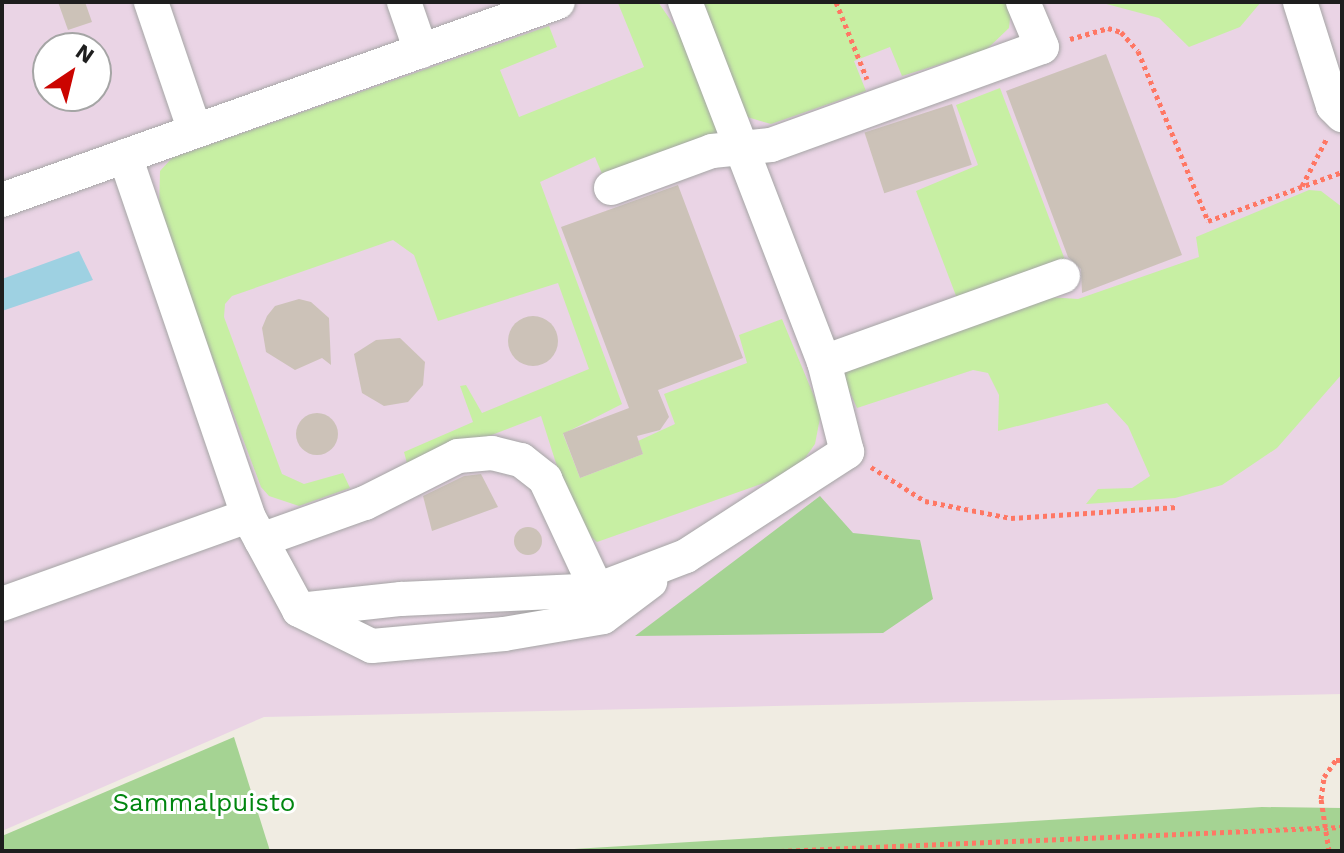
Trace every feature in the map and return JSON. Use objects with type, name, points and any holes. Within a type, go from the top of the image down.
[{"type":"lane","points":[[151,2],[195,131]]},
{"type":"lane","points":[[404,2],[421,51]]},
{"type":"lane","points":[[2,200],[558,2]]},
{"type":"lane","points":[[125,156],[255,528],[299,610],[372,646],[504,634],[603,617],[686,556],[847,452],[824,362],[685,2]]},
{"type":"lane","points":[[611,188],[712,151],[771,145],[1042,47],[1023,2]]},
{"type":"lane","points":[[1300,2],[1337,110]]},
{"type":"lane","points":[[824,362],[1063,276]]},
{"type":"lane","points":[[2,604],[255,528],[365,503],[458,456],[492,453],[521,460],[545,479],[597,590]]},
{"type":"lane","points":[[299,610],[401,599],[597,590],[686,556]]},
{"type":"path","points":[[836,2],[879,106]]},
{"type":"path","points":[[1042,47],[1108,28],[1121,32],[1138,51],[1208,221],[1342,172]]},
{"type":"path","points":[[1302,187],[1326,142],[1337,110]]},
{"type":"path","points":[[847,452],[925,501],[1011,518],[1177,507]]},
{"type":"path","points":[[1329,851],[1328,827],[1321,799],[1324,777],[1336,760],[1342,760]]},
{"type":"path","points":[[780,851],[890,842],[1342,827]]},
{"type":"shaded area","points":[[2,2],[1342,2],[1342,694],[264,717],[2,831]]},
{"type":"green space","points":[[658,2],[683,38],[723,138],[606,183],[595,157],[540,182],[622,404],[563,434],[580,478],[643,454],[638,441],[675,424],[664,394],[747,363],[739,335],[782,319],[821,413],[815,444],[803,461],[770,481],[597,542],[575,523],[541,416],[408,467],[404,452],[473,422],[460,386],[466,385],[482,413],[589,369],[558,283],[438,321],[414,255],[393,240],[232,296],[225,304],[224,317],[282,474],[304,484],[343,473],[350,488],[299,506],[269,496],[261,487],[159,215],[160,171],[172,158],[549,26],[557,47],[500,70],[519,117],[644,67],[618,3]]},
{"type":"green space","points":[[703,2],[1008,2],[1011,9],[1009,28],[986,50],[902,76],[890,47],[854,61],[866,91],[771,124],[747,117]]},
{"type":"green space","points":[[1099,2],[1261,2],[1240,27],[1189,47],[1159,18]]},
{"type":"green space","points":[[1000,88],[1065,260],[958,301],[916,191],[978,165],[956,105]]},
{"type":"green space","points":[[1309,190],[1321,191],[1342,207],[1342,374],[1277,448],[1222,485],[1175,498],[1086,504],[1098,489],[1132,488],[1150,476],[1128,426],[1107,403],[998,431],[999,395],[988,373],[973,370],[857,408],[842,375],[852,360],[1047,297],[1078,299],[1199,257],[1196,237]]},
{"type":"green space","points":[[820,496],[853,533],[920,540],[933,599],[883,633],[635,636]]},
{"type":"green space","name":"Sammalpuisto","points":[[234,737],[270,851],[2,851],[2,836]]},
{"type":"green space","points":[[1262,807],[1342,808],[1342,851],[541,851]]},
{"type":"water","points":[[79,251],[93,280],[2,311],[2,279]]},
{"type":"building","points":[[58,2],[85,2],[92,22],[68,30]]},
{"type":"building","points":[[1106,54],[1182,255],[1082,293],[1081,269],[1068,257],[1006,91]]},
{"type":"building","points":[[952,104],[972,165],[884,193],[865,132]]},
{"type":"building","points":[[678,185],[743,358],[658,390],[669,417],[660,430],[637,436],[643,454],[580,478],[563,433],[629,408],[561,227]]},
{"type":"building","points":[[299,299],[311,302],[329,318],[331,365],[322,358],[295,370],[266,352],[262,328],[267,316],[275,306]]},
{"type":"building","points":[[533,316],[551,323],[558,341],[551,359],[533,366],[515,359],[508,341],[515,323]]},
{"type":"building","points":[[400,338],[425,362],[423,385],[408,402],[384,406],[362,393],[354,354],[376,340]]},
{"type":"building","points":[[317,413],[332,419],[338,434],[332,449],[317,455],[302,449],[296,434],[302,419]]},
{"type":"building","points":[[481,474],[498,507],[432,531],[423,496],[464,476]]},
{"type":"building","points":[[528,527],[538,531],[542,541],[538,551],[528,555],[518,551],[514,541],[518,531]]}]
